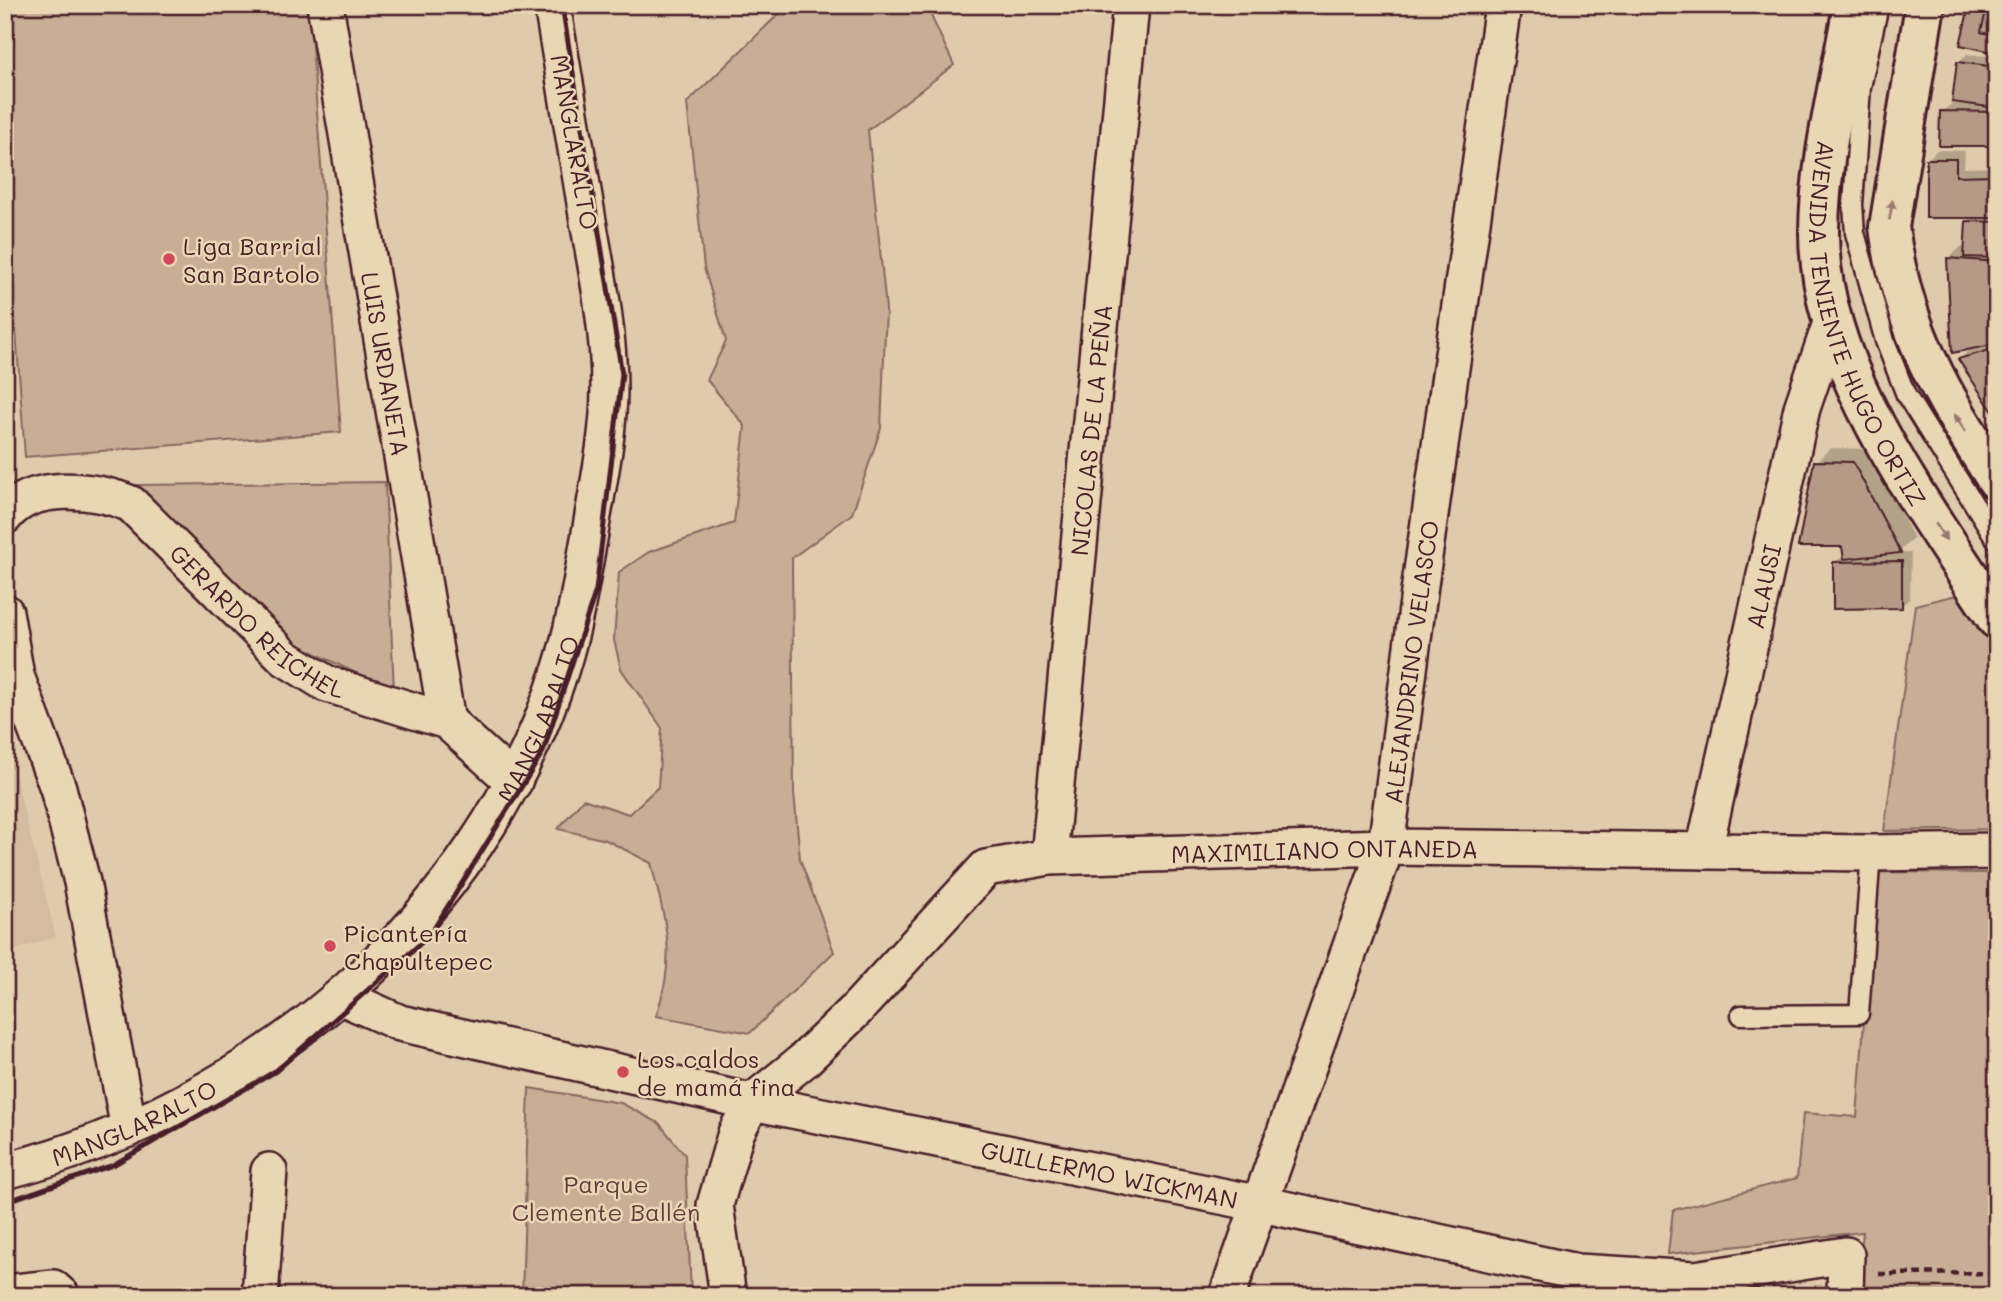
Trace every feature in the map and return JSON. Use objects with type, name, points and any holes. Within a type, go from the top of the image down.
[{"type":"main road","name":"AVENIDA TENIENTE HUGO ORTIZ","points":[[1853,5],[1822,186],[1819,230],[1821,275],[1831,323],[1861,394],[1896,462],[1997,619]]},
{"type":"main road","name":"AVENIDA TENIENTE HUGO ORTIZ","points":[[1925,5],[1889,226],[1894,261],[1913,329],[1938,387],[1997,480]]},
{"type":"street","name":"LUIS URDANETA","points":[[325,5],[447,721]]},
{"type":"street","name":"MANGLARALTO","points":[[5,1171],[129,1129],[258,1058],[342,997],[418,921],[469,856],[514,782],[547,708],[572,633],[599,478],[609,388],[600,288],[552,5]]},
{"type":"street","name":"NICOLAS DE LA PEÑA","points":[[1049,856],[1131,5]]},
{"type":"street","name":"ALEJANDRINO VELASCO","points":[[1227,1296],[1386,847],[1419,585],[1503,5]]},
{"type":"street","name":"ALAUSI","points":[[1703,851],[1802,408],[1831,323]]},
{"type":"street","name":"GERARDO REICHEL","points":[[5,516],[25,500],[58,493],[97,492],[131,504],[285,658],[327,684],[447,721],[514,782]]},
{"type":"street","points":[[5,612],[16,676],[58,788],[82,882],[129,1129]]},
{"type":"street","name":"MAXIMILIANO ONTANEDA","points":[[752,1102],[803,1061],[854,1012],[986,868],[1049,856],[1386,847],[1871,853],[1997,851]]},
{"type":"street","name":"GUILLERMO WICKMAN","points":[[342,997],[400,1023],[752,1102],[1261,1203],[1573,1284],[1695,1279],[1846,1255],[1845,1285]]},
{"type":"street","points":[[727,1296],[715,1205],[736,1133],[752,1102]]},
{"type":"street","points":[[260,1296],[269,1171]]},
{"type":"street","points":[[5,1293],[53,1288],[61,1296]]},
{"type":"lane","points":[[1879,5],[1861,87],[1853,205],[1855,233],[1885,341],[1906,395],[1997,541]]},
{"type":"lane","points":[[1741,1015],[1859,1014],[1871,853]]},
{"type":"path","points":[[1845,1285],[1997,1273]]},
{"type":"shaded area","points":[[5,735],[56,937],[5,953]]},
{"type":"green space","name":"Liga Barrial San Bartolo","points":[[5,5],[309,5],[341,432],[25,457],[16,330],[5,336],[5,235],[14,301],[5,189]]},
{"type":"green space","points":[[788,5],[926,5],[954,65],[868,130],[886,309],[881,428],[852,514],[792,558],[794,792],[800,859],[834,952],[750,1033],[656,1016],[668,957],[665,922],[651,863],[606,840],[558,829],[583,799],[629,814],[658,787],[662,728],[621,669],[614,640],[619,572],[649,552],[734,523],[745,426],[707,380],[726,341],[704,268],[687,103]]},
{"type":"green space","points":[[385,482],[394,692],[286,639],[137,485]]},
{"type":"green space","points":[[1965,593],[1997,657],[1997,829],[1884,831],[1915,605]]},
{"type":"green space","points":[[1875,872],[1997,873],[1997,1296],[1856,1296],[1863,1232],[1668,1254],[1673,1210],[1797,1178],[1803,1113],[1857,1117]]},
{"type":"green space","name":"Parque Clemente Ballén","points":[[529,1088],[621,1103],[659,1123],[685,1155],[691,1296],[522,1296]]},
{"type":"building","points":[[1969,7],[1986,11],[1981,32],[1997,36],[1997,53],[1960,45]]},
{"type":"building","points":[[1957,62],[1997,67],[1997,108],[1952,102]]},
{"type":"building","points":[[1940,111],[1997,112],[1997,146],[1939,146]]},
{"type":"building","points":[[1926,159],[1956,159],[1956,176],[1996,175],[1995,218],[1926,218]]},
{"type":"building","points":[[1966,221],[1997,222],[1997,258],[1964,257]]},
{"type":"building","points":[[1947,258],[1997,262],[1997,344],[1952,353]]},
{"type":"building","points":[[1997,348],[1997,415],[1995,415],[1958,359]]},
{"type":"building","points":[[1814,461],[1853,462],[1901,553],[1844,559],[1842,547],[1798,547]]},
{"type":"building","points":[[1902,561],[1902,608],[1833,609],[1833,562]]},
{"type":"railway","points":[[5,1202],[113,1165],[276,1071],[430,935],[543,752],[596,590],[622,374],[562,5]]},
{"type":"place","name":"Liga Barrial San Bartolo","points":[[169,259]]},
{"type":"place","name":"Picantería Chapultepec","points":[[330,946]]},
{"type":"place","name":"Los caldos de mamá fina","points":[[623,1072]]}]
